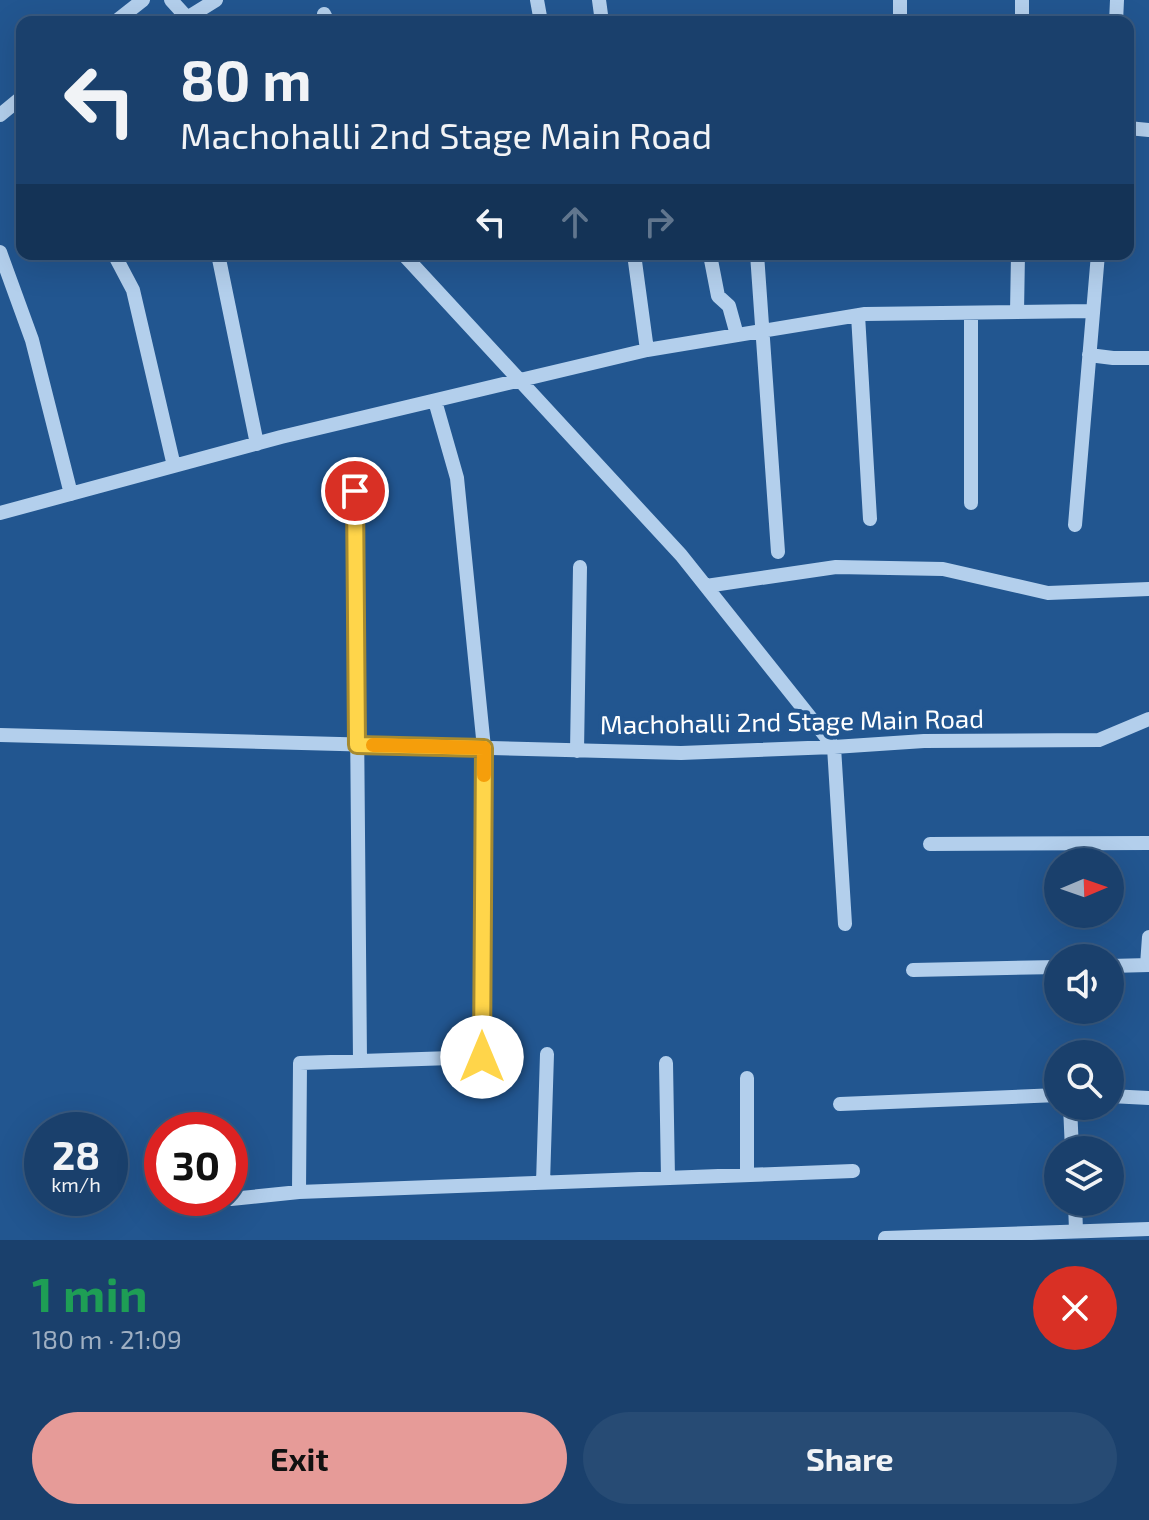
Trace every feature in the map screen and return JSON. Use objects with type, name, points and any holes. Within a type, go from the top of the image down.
[{"type":"street","points":[[123,16],[143,0]]},
{"type":"street","points":[[171,0],[185,16]]},
{"type":"street","points":[[194,16],[216,0]]},
{"type":"street","points":[[0,115],[16,102]]},
{"type":"street","points":[[0,252],[32,340],[71,494]]},
{"type":"street","points":[[117,260],[133,290],[174,466]]},
{"type":"street","points":[[219,260],[257,444]]},
{"type":"street","points":[[414,260],[681,555],[834,747],[845,924]]},
{"type":"street","points":[[635,260],[647,350]]},
{"type":"street","points":[[711,260],[718,296],[729,306],[737,335]]},
{"type":"street","points":[[757,260],[778,552]]},
{"type":"street","points":[[1017,312],[1018,260]]},
{"type":"street","points":[[1075,525],[1097,260]]},
{"type":"street","points":[[0,513],[257,444],[647,350],[858,315],[1092,311]]},
{"type":"street","points":[[971,313],[971,503]]},
{"type":"street","points":[[858,315],[870,519]]},
{"type":"street","points":[[1089,355],[1149,358]]},
{"type":"street","points":[[299,1192],[300,1063],[482,1057],[484,748],[457,478],[435,401]]},
{"type":"street","points":[[355,491],[360,1061]]},
{"type":"street","points":[[577,751],[580,567]]},
{"type":"street","points":[[706,586],[836,567],[943,569],[1048,593],[1149,589]]},
{"type":"street","name":"Machohalli 2nd Stage Main Road","points":[[0,735],[681,753],[924,741],[1099,740],[1149,719]]},
{"type":"street","points":[[930,844],[1149,843]]},
{"type":"street","points":[[1124,966],[1148,965],[1149,937]]},
{"type":"street","points":[[913,970],[1044,967]]},
{"type":"street","points":[[543,1183],[547,1054]]},
{"type":"street","points":[[666,1063],[668,1178]]},
{"type":"street","points":[[747,1078],[747,1175]]},
{"type":"street","points":[[840,1104],[1044,1096]]},
{"type":"street","points":[[1124,1097],[1149,1098]]},
{"type":"street","points":[[248,1197],[299,1192],[853,1171]]},
{"type":"street","points":[[1075,1216],[1076,1231]]},
{"type":"street","points":[[885,1240],[1149,1229]]},
{"type":"slow traffic","points":[[373,745],[484,748],[484,775]]},
{"type":"route","points":[[355,491],[357,745],[484,748],[482,1057]]}]
